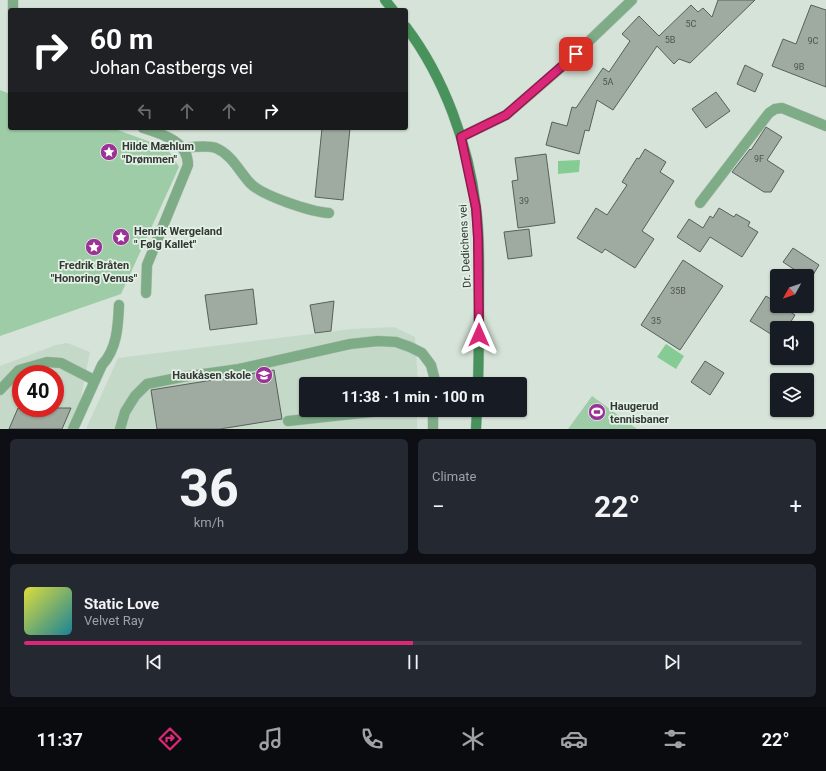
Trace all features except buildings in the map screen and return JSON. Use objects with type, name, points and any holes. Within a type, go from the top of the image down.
[{"type":"street","points":[[385,0],[391,8]]},
{"type":"street","points":[[461,137],[506,115],[566,64],[630,1]]},
{"type":"street","name":"Dr. Dedichens vei","points":[[408,29],[422,49],[439,82],[461,137],[476,208],[479,273],[478,377]]},
{"type":"street","points":[[700,203],[769,113],[776,109],[782,108],[826,126]]},
{"type":"street","points":[[146,293],[147,265],[188,165],[188,159],[183,148],[174,140],[159,132],[151,130]]},
{"type":"street","points":[[183,148],[215,148],[225,153],[251,184],[263,193],[308,209],[329,213]]},
{"type":"street","points":[[73,429],[94,380],[102,365],[110,356],[118,327],[119,305]]},
{"type":"street","points":[[120,429],[125,412],[135,396],[147,384],[182,376],[238,369],[350,344],[378,341],[396,342],[410,347],[422,353],[431,365],[434,377]]},
{"type":"street","points":[[0,390],[20,370],[47,362],[61,363],[94,380]]},
{"type":"street","points":[[288,422],[330,417]]},
{"type":"street","points":[[433,417],[433,429]]},
{"type":"street","points":[[476,429],[477,417]]},
{"type":"shaded area","points":[[0,90],[8,93],[8,130],[118,130],[167,148],[179,167],[121,294],[0,336]]},
{"type":"shaded area","points":[[580,160],[579,172],[558,174],[558,161]]},
{"type":"shaded area","name":"Haukåsen skole","points":[[394,327],[415,337],[418,377],[299,377],[299,417],[417,417],[417,429],[86,429],[118,358],[351,329]]},
{"type":"shaded area","points":[[67,343],[90,352],[79,407],[68,429],[0,429],[0,366],[56,345]]},
{"type":"shaded area","points":[[666,344],[684,356],[676,369],[657,357]]},
{"type":"shaded area","name":"Haugerud tennisbaner","points":[[592,396],[637,429],[568,429]]},
{"type":"place","name":"Hilde Mæhlum \"Drømmen\"","points":[[109,152]]},
{"type":"place","name":"Henrik Wergeland \" Følg Kallet\"","points":[[121,237]]},
{"type":"place","name":"Fredrik Bråten \"Honoring Venus\"","points":[[94,247]]},
{"type":"place","name":"Haukåsen skole","points":[[264,375]]},
{"type":"place","name":"Haugerud tennisbaner","points":[[597,412]]},
{"type":"route","points":[[479,335],[479,273],[476,208],[461,137],[506,115],[576,54]]}]
